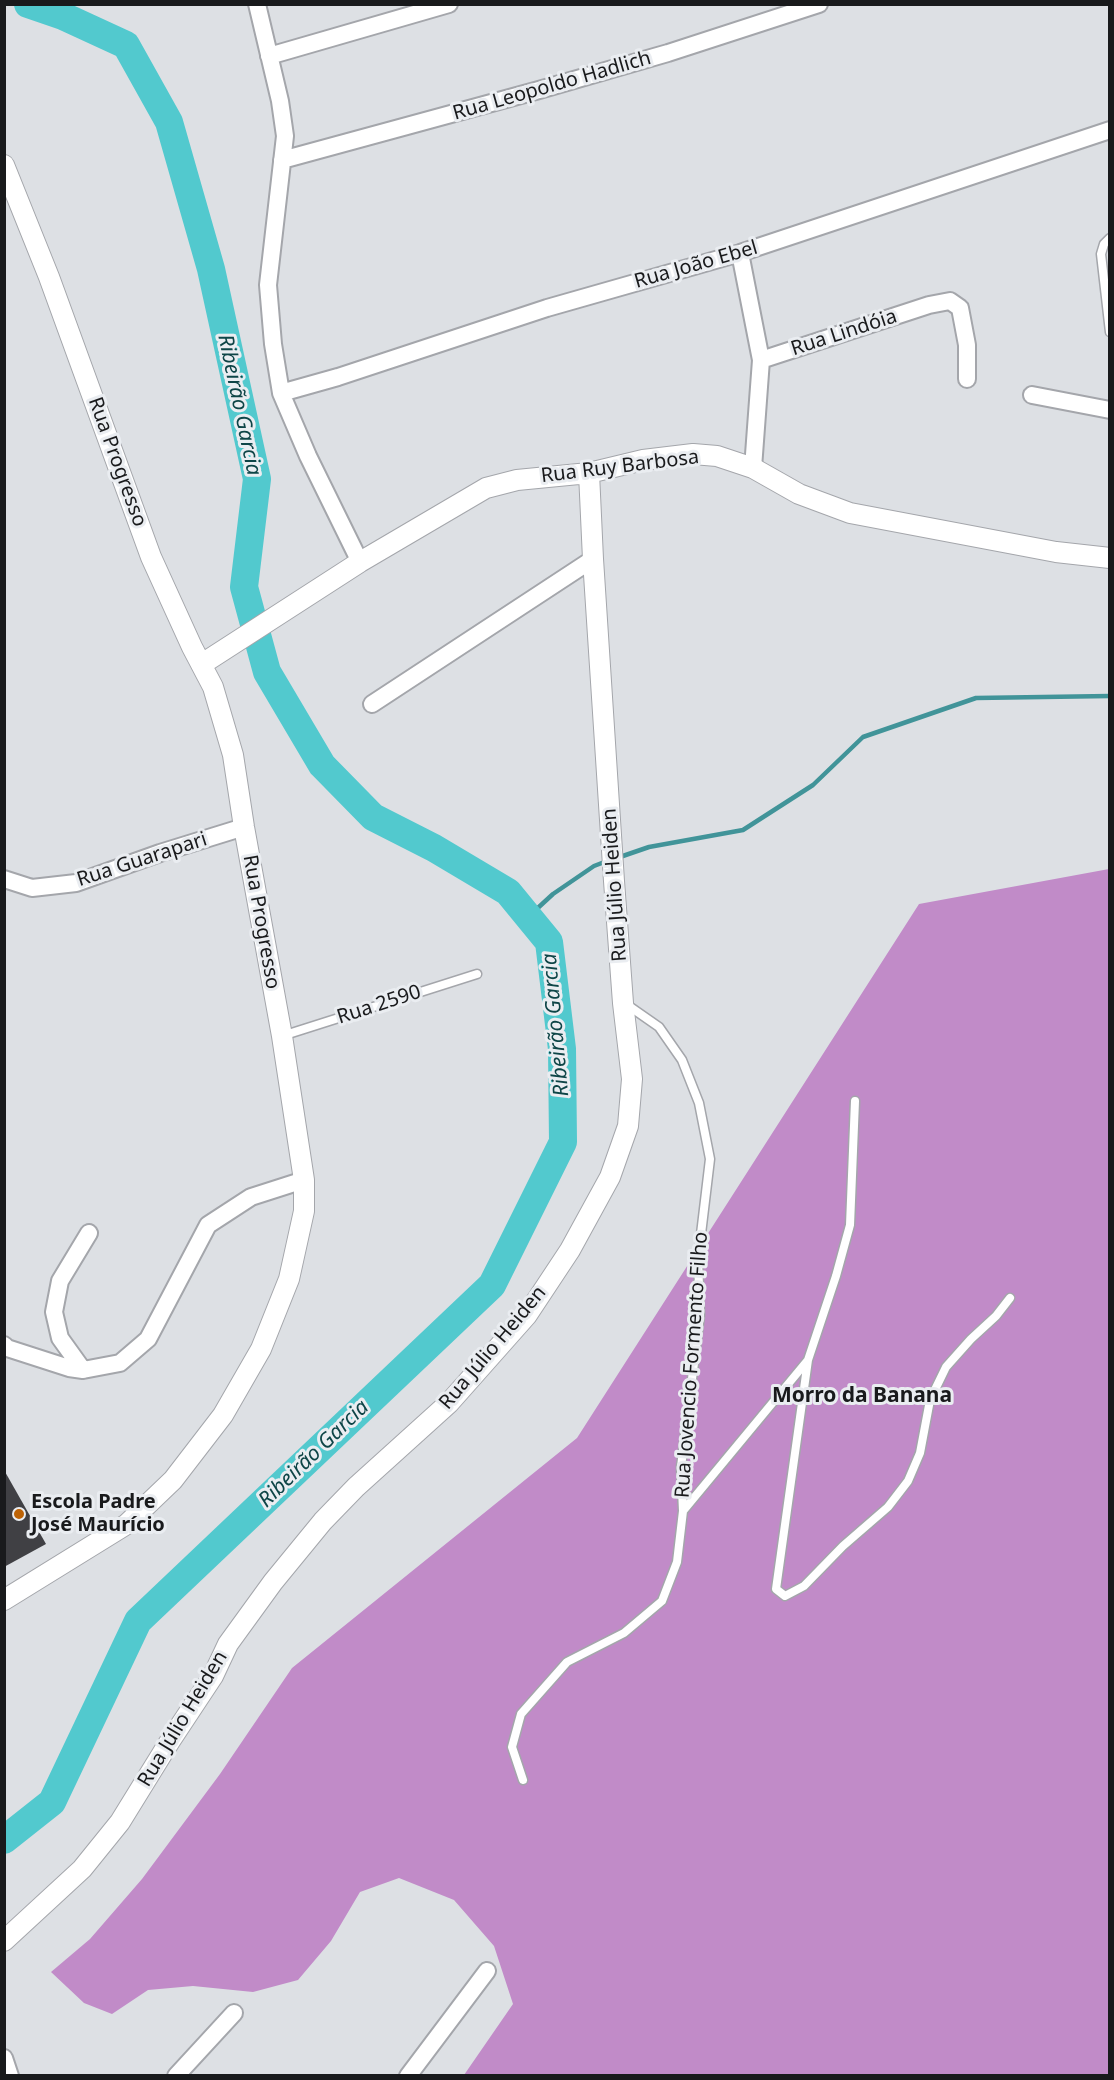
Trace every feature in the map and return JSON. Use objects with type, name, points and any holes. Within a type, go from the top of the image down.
[{"type":"street","points":[[257,4],[280,101],[285,136],[268,285],[273,344],[281,393],[308,456],[360,562]]},
{"type":"street","points":[[269,56],[449,4]]},
{"type":"street","name":"Rua Leopoldo Hadlich","points":[[282,160],[668,53],[819,4]]},
{"type":"street","name":"Rua João Ebel","points":[[281,393],[338,377],[547,308],[740,253],[1110,130]]},
{"type":"street","name":"Rua Progresso","points":[[4,165],[49,277],[151,557],[213,687],[233,755],[282,1036],[304,1180],[304,1211],[289,1279],[261,1349],[223,1415],[173,1480],[127,1524],[4,1600]]},
{"type":"street","points":[[740,253],[760,360],[753,468]]},
{"type":"street","name":"Rua Lindóia","points":[[760,360],[950,300],[960,308],[967,345],[967,379]]},
{"type":"street","points":[[1032,395],[1110,410]]},
{"type":"street","name":"Rua Ruy Barbosa","points":[[202,664],[360,562],[486,488],[517,480],[590,473],[643,460],[693,454],[717,456],[753,468],[799,494],[850,513],[1056,552],[1110,558]]},
{"type":"street","name":"Rua Júlio Heiden","points":[[4,1941],[82,1869],[120,1822],[213,1676],[228,1644],[273,1582],[323,1521],[356,1487],[409,1441],[472,1378],[526,1315],[570,1250],[610,1178],[628,1126],[632,1079],[623,1002],[614,881],[593,559],[590,473]]},
{"type":"street","points":[[372,704],[593,559]]},
{"type":"street","name":"Rua Guarapari","points":[[4,879],[32,888],[76,883],[160,853],[244,827]]},
{"type":"street","points":[[5,1347],[69,1368],[83,1370],[120,1363],[148,1338],[208,1225],[251,1197],[304,1180]]},
{"type":"street","points":[[83,1370],[60,1338],[54,1312],[60,1281],[89,1233]]},
{"type":"street","points":[[408,2076],[487,1971]]},
{"type":"street","points":[[176,2076],[234,2013]]},
{"type":"street","points":[[4,2058],[10,2076]]},
{"type":"lane","points":[[1110,238],[1104,244],[1101,254],[1110,332]]},
{"type":"lane","name":"Rua 2590","points":[[282,1036],[477,974]]},
{"type":"lane","name":"Rua Jovencio Formento Filho","points":[[623,1002],[659,1027],[682,1060],[699,1103],[710,1159],[698,1259],[700,1315],[681,1467],[683,1510]]},
{"type":"lane","points":[[855,1101],[850,1225],[808,1360],[776,1589],[785,1596],[804,1586],[843,1546],[895,1499],[908,1481],[920,1453],[930,1400],[946,1367],[996,1316],[1010,1298]]},
{"type":"lane","name":"Rua Jovencio Formento Filho","points":[[683,1510],[808,1360]]},
{"type":"lane","points":[[523,1780],[512,1747],[521,1714],[567,1662],[624,1633],[662,1601],[677,1562],[683,1510]]},
{"type":"shaded area","points":[[1109,869],[1109,2075],[464,2075],[513,2004],[494,1946],[454,1900],[399,1878],[360,1892],[331,1941],[298,1980],[253,1992],[193,1986],[148,1990],[112,2014],[84,2003],[51,1972],[90,1939],[142,1879],[220,1774],[292,1668],[577,1438],[919,904]]},
{"type":"building","points":[[4,1470],[46,1544],[4,1567]]},
{"type":"waterway","name":"Ribeirão Garcia","points":[[4,1840],[52,1802],[138,1621],[492,1285],[563,1142],[562,1049],[549,942],[508,892],[434,848],[373,817],[322,765],[267,672],[244,587],[257,479],[211,269],[169,122],[126,45],[63,16],[28,4]]},
{"type":"waterway","points":[[617,858],[649,847],[743,830],[813,785],[863,737],[976,698],[1110,696]]},
{"type":"waterway","points":[[528,917],[553,894],[594,866],[607,861]]},
{"type":"place","name":"Escola Padre José Maurício","points":[[19,1514]]},
{"type":"district","name":"Morro da Banana","points":[[862,1396]]}]
